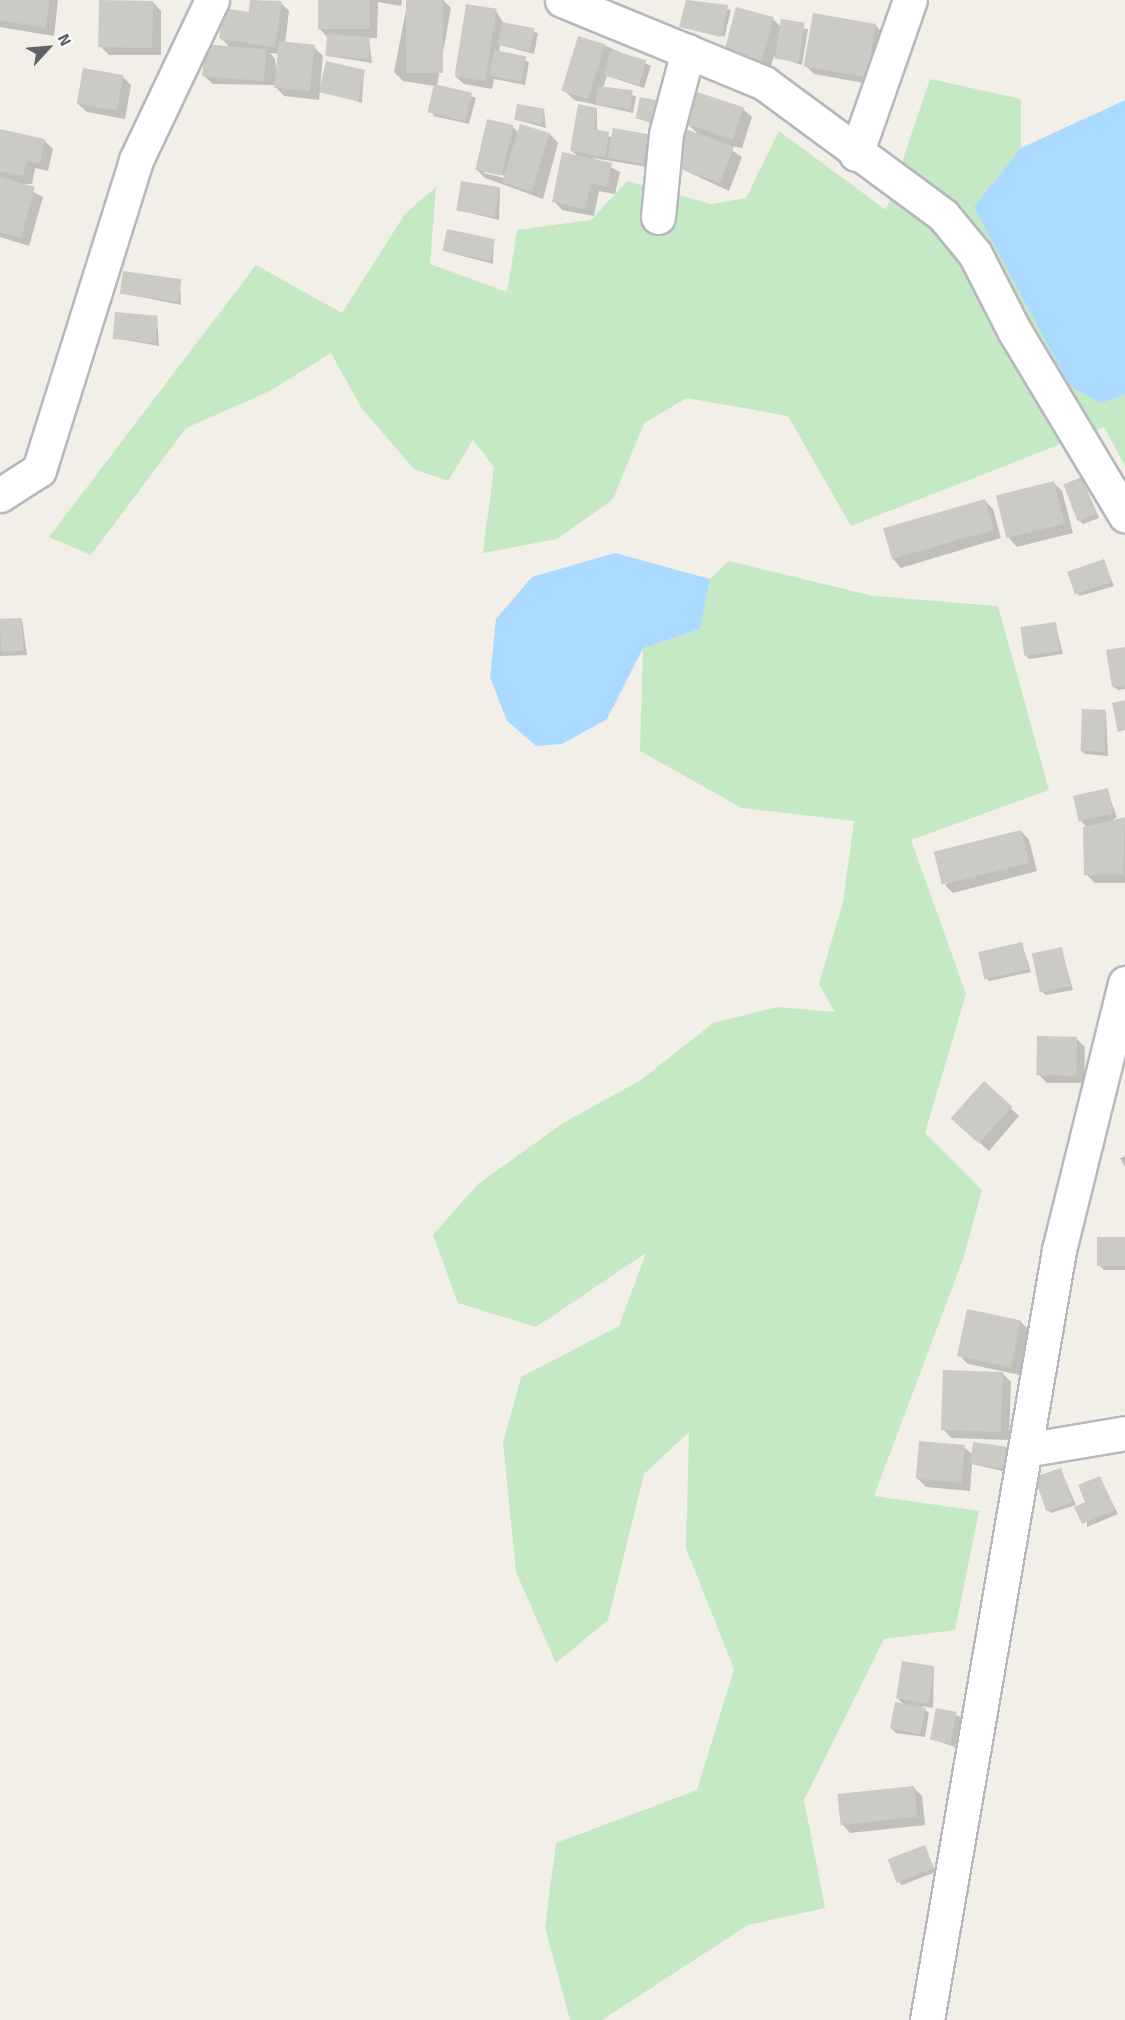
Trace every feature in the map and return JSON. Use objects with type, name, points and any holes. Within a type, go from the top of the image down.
[{"type":"street","points":[[0,495],[39,470],[135,160],[212,0]]},
{"type":"street","points":[[562,0],[764,82],[856,154],[943,215],[975,254],[1015,332],[1125,515]]},
{"type":"street","points":[[856,154],[910,0]]},
{"type":"street","points":[[658,217],[666,134],[688,51]]},
{"type":"street","points":[[927,2020],[1059,1250],[1125,983]]},
{"type":"street","points":[[1025,1450],[1125,1433]]},
{"type":"green space","points":[[930,79],[1021,99],[1021,148],[974,208],[1101,403],[1125,395],[1125,466],[1104,427],[851,526],[788,416],[687,398],[644,423],[613,499],[557,539],[483,553],[494,467],[473,440],[448,481],[414,469],[362,409],[331,353],[270,391],[186,428],[91,555],[49,537],[256,265],[342,313],[405,214],[436,187],[430,264],[507,292],[517,230],[591,220],[627,181],[711,204],[746,198],[779,131],[886,210]]},
{"type":"green space","points":[[729,561],[873,596],[998,606],[1049,790],[911,840],[966,994],[925,1133],[982,1190],[963,1259],[874,1496],[979,1511],[955,1630],[884,1639],[804,1800],[825,1908],[748,1925],[602,2020],[570,2020],[545,1927],[556,1843],[697,1790],[734,1669],[686,1548],[689,1432],[644,1474],[608,1620],[556,1663],[516,1572],[503,1443],[521,1377],[619,1326],[646,1253],[536,1327],[458,1303],[433,1235],[478,1184],[563,1123],[641,1080],[713,1023],[777,1007],[835,1012],[819,984],[843,902],[854,821],[742,808],[640,751],[643,648],[700,629],[710,579]]},
{"type":"water","points":[[1125,100],[1125,395],[1101,403],[1070,386],[974,207],[1021,148]]},
{"type":"water","points":[[615,553],[710,579],[700,629],[643,648],[607,719],[562,744],[536,746],[507,721],[490,677],[496,619],[532,577]]},
{"type":"building","points":[[0,0],[50,0],[45,28],[0,20]]},
{"type":"building","points":[[99,0],[153,1],[152,48],[98,47]]},
{"type":"building","points":[[250,0],[282,1],[275,47],[219,39],[223,8],[249,12]]},
{"type":"building","points":[[318,0],[370,0],[370,29],[318,29]]},
{"type":"building","points":[[406,0],[443,0],[443,73],[406,73]]},
{"type":"building","points":[[686,0],[728,5],[721,37],[679,27]]},
{"type":"building","points":[[466,4],[497,9],[485,81],[455,76]]},
{"type":"building","points":[[736,7],[774,17],[762,62],[724,51]]},
{"type":"building","points":[[813,13],[876,24],[867,77],[804,66]]},
{"type":"building","points":[[781,19],[805,23],[798,62],[775,59]]},
{"type":"building","points":[[502,22],[534,28],[530,51],[498,45]]},
{"type":"building","points":[[327,34],[370,37],[368,59],[325,56]]},
{"type":"building","points":[[578,36],[605,44],[588,99],[561,91]]},
{"type":"building","points":[[279,41],[315,45],[310,92],[274,88]]},
{"type":"building","points":[[205,44],[267,49],[264,81],[202,76]]},
{"type":"building","points":[[494,50],[526,56],[521,82],[489,76]]},
{"type":"building","points":[[611,50],[647,60],[639,85],[604,75]]},
{"type":"building","points":[[326,61],[365,70],[358,101],[319,92]]},
{"type":"building","points":[[83,68],[123,75],[117,111],[77,103]]},
{"type":"building","points":[[434,84],[472,93],[465,121],[427,112]]},
{"type":"building","points":[[598,86],[633,90],[630,109],[596,105]]},
{"type":"building","points":[[697,92],[744,107],[733,139],[686,124]]},
{"type":"building","points":[[640,97],[660,101],[655,122],[636,119]]},
{"type":"building","points":[[517,104],[545,109],[542,125],[514,120]]},
{"type":"building","points":[[578,104],[597,108],[594,129],[609,132],[605,157],[570,151]]},
{"type":"building","points":[[487,119],[513,125],[502,176],[475,170]]},
{"type":"building","points":[[520,124],[550,133],[532,191],[502,182]]},
{"type":"building","points":[[613,128],[648,134],[643,164],[608,158]]},
{"type":"building","points":[[683,128],[734,146],[720,183],[670,165]]},
{"type":"building","points":[[0,129],[45,139],[40,164],[27,161],[23,176],[0,171]]},
{"type":"building","points":[[562,152],[612,163],[607,187],[591,183],[585,209],[552,202]]},
{"type":"building","points":[[0,177],[35,187],[21,238],[0,232]]},
{"type":"building","points":[[461,181],[500,187],[495,217],[456,211]]},
{"type":"building","points":[[447,229],[495,239],[490,261],[442,251]]},
{"type":"building","points":[[123,271],[181,279],[178,302],[120,294]]},
{"type":"building","points":[[115,312],[158,316],[155,343],[113,339]]},
{"type":"building","points":[[1082,477],[1096,514],[1078,522],[1063,484]]},
{"type":"building","points":[[1054,481],[1065,524],[1006,538],[996,496]]},
{"type":"building","points":[[985,499],[994,530],[892,559],[883,528]]},
{"type":"building","points":[[1104,559],[1112,582],[1075,594],[1067,572]]},
{"type":"building","points":[[22,618],[23,651],[1,652],[0,619]]},
{"type":"building","points":[[1056,622],[1060,651],[1024,656],[1020,627]]},
{"type":"building","points":[[1125,647],[1125,685],[1112,687],[1106,650]]},
{"type":"building","points":[[1125,700],[1125,730],[1118,732],[1112,703]]},
{"type":"building","points":[[1082,709],[1106,710],[1105,752],[1081,751]]},
{"type":"building","points":[[1108,788],[1114,813],[1079,821],[1073,796]]},
{"type":"building","points":[[1125,817],[1123,874],[1084,875],[1083,827]]},
{"type":"building","points":[[1021,830],[1029,863],[942,885],[934,852]]},
{"type":"building","points":[[1022,942],[1028,969],[984,979],[978,952]]},
{"type":"building","points":[[1062,947],[1070,986],[1040,993],[1032,953]]},
{"type":"building","points":[[1037,1036],[1077,1037],[1076,1076],[1036,1075]]},
{"type":"building","points":[[984,1081],[1012,1106],[979,1144],[951,1118]]},
{"type":"building","points":[[1097,1237],[1125,1237],[1125,1266],[1097,1266]]},
{"type":"building","points":[[967,1309],[1021,1320],[1011,1367],[957,1356]]},
{"type":"building","points":[[943,1370],[1003,1372],[1001,1432],[941,1430]]},
{"type":"building","points":[[919,1441],[965,1445],[962,1483],[916,1479]]},
{"type":"building","points":[[973,1442],[1007,1447],[1004,1469],[970,1464]]},
{"type":"building","points":[[1061,1468],[1073,1502],[1046,1511],[1035,1477]]},
{"type":"building","points":[[1100,1476],[1115,1510],[1082,1524],[1074,1507],[1085,1502],[1078,1485]]},
{"type":"building","points":[[902,1661],[935,1666],[929,1704],[896,1699]]},
{"type":"building","points":[[895,1702],[925,1708],[920,1734],[890,1729]]},
{"type":"building","points":[[936,1708],[957,1712],[951,1743],[930,1739]]},
{"type":"building","points":[[914,1786],[917,1817],[841,1825],[837,1794]]},
{"type":"building","points":[[925,1845],[934,1868],[897,1883],[888,1859]]}]
